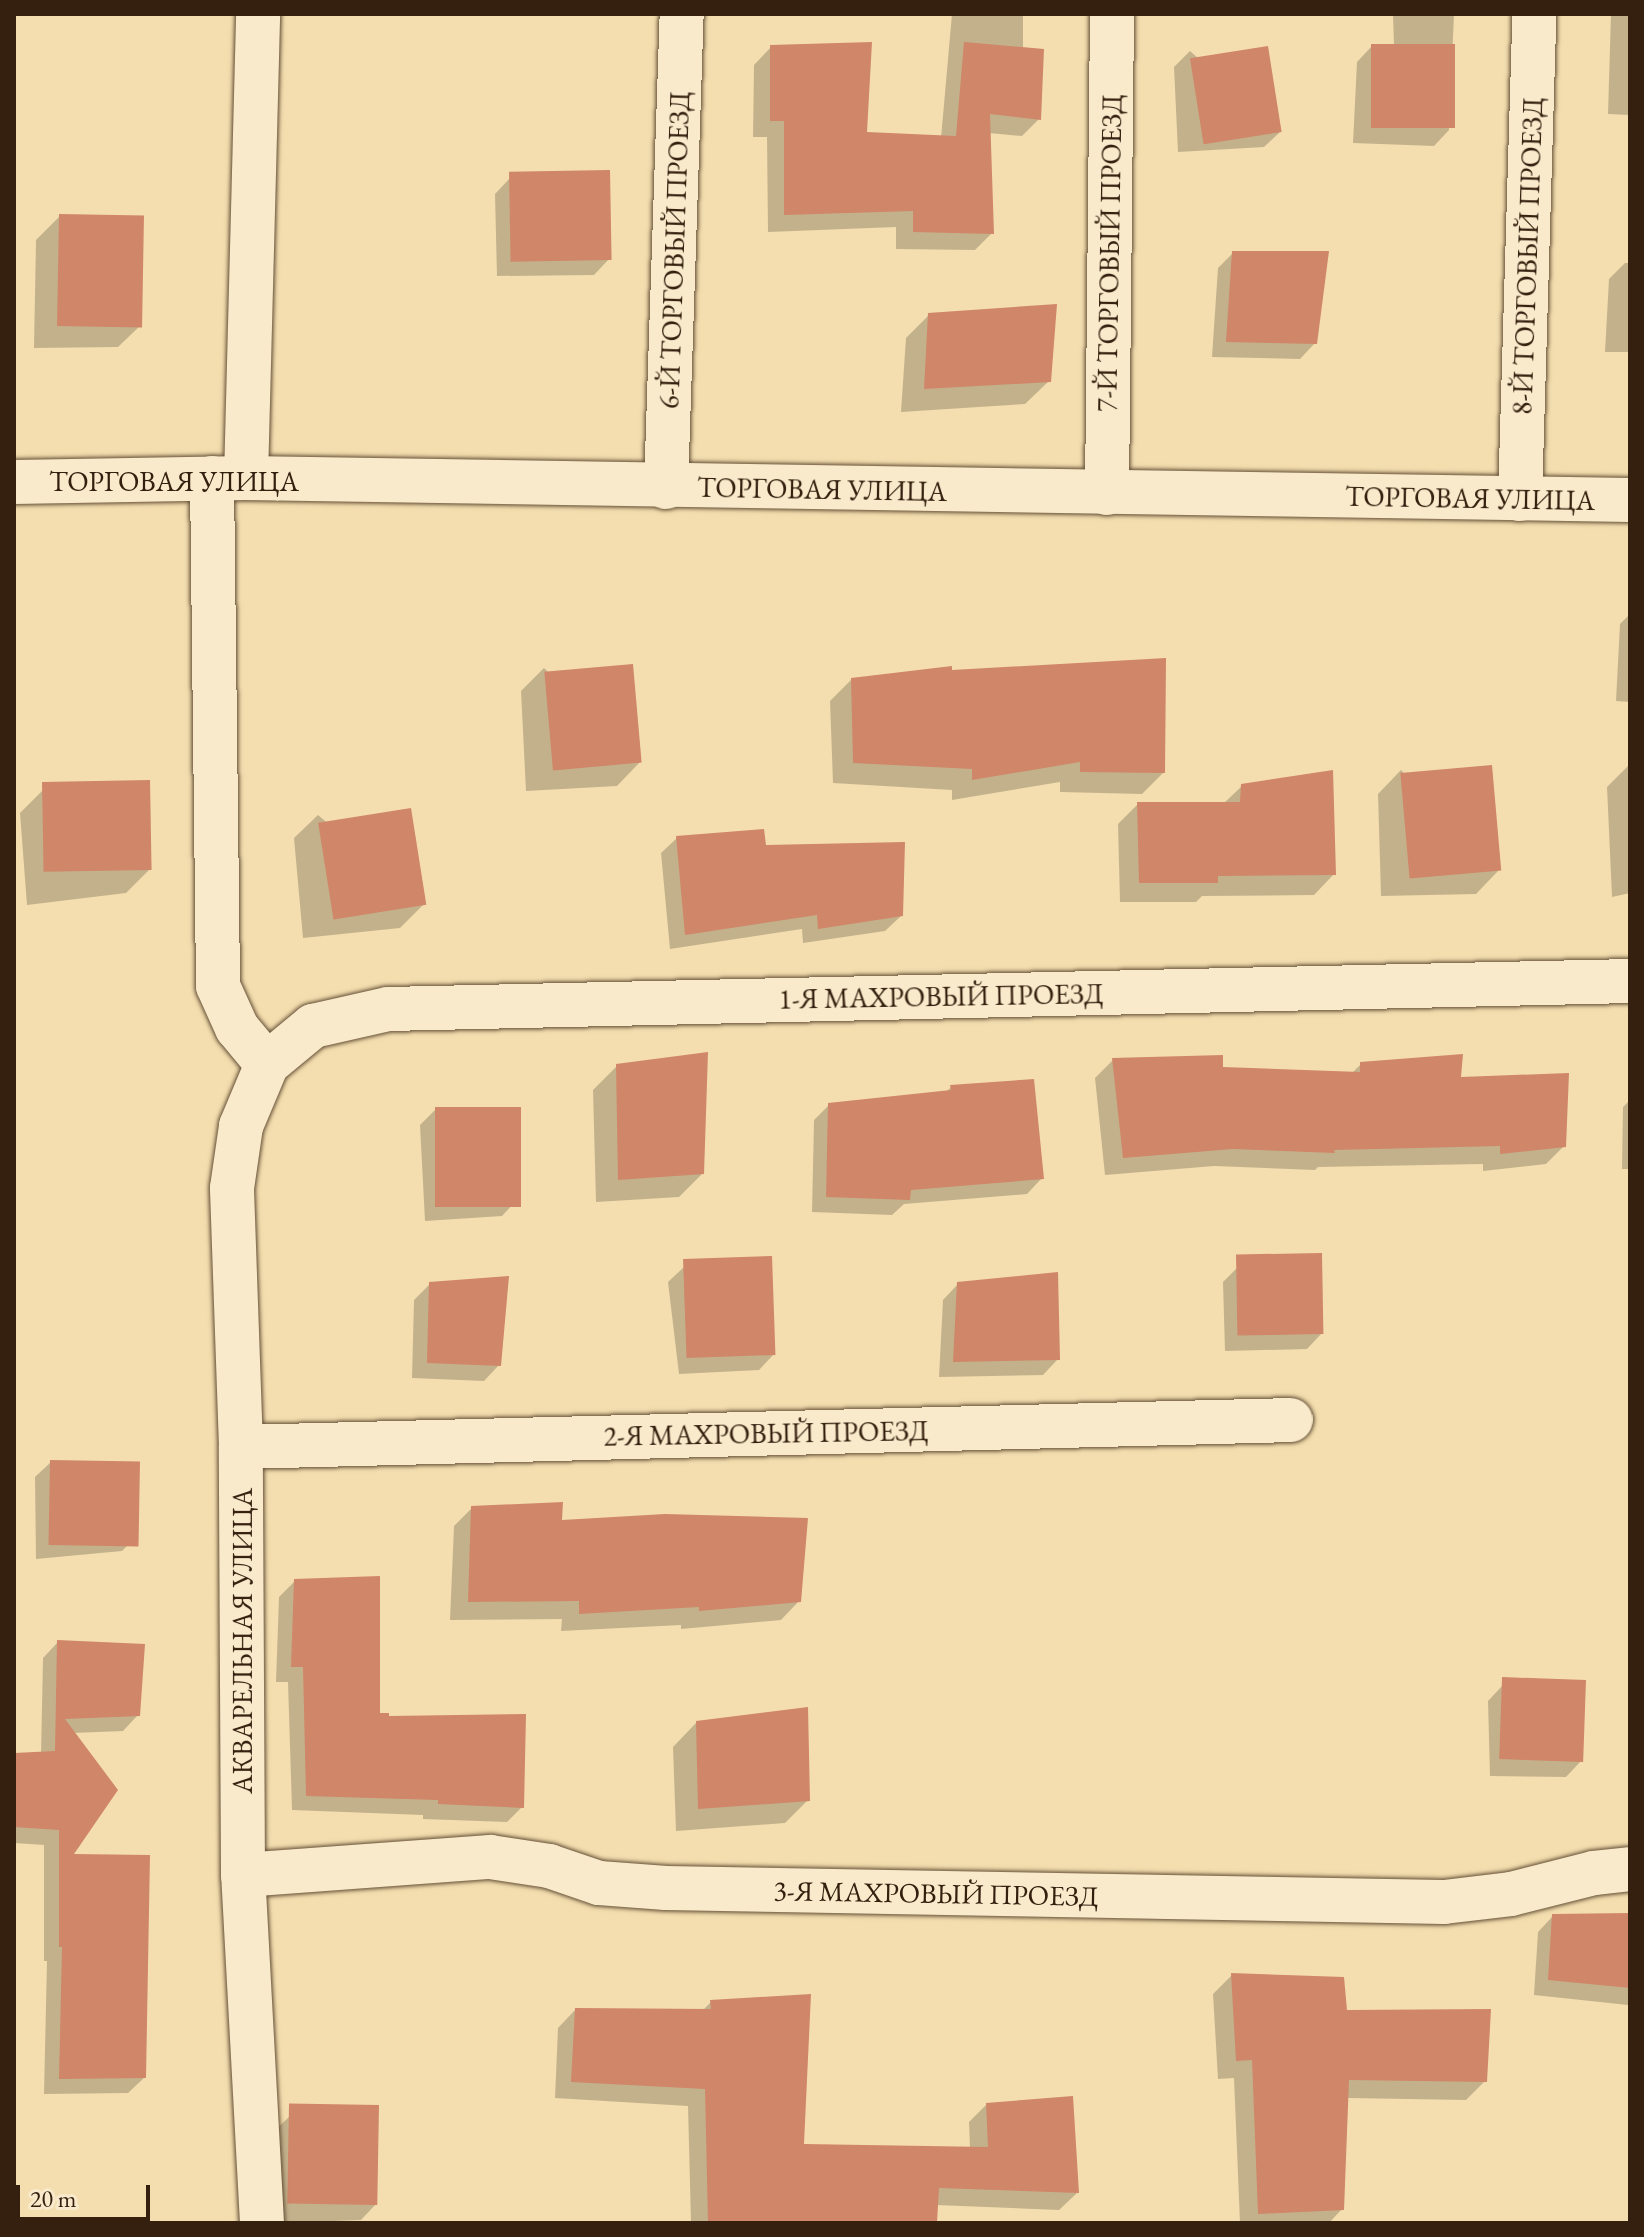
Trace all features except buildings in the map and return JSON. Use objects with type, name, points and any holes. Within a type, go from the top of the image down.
[{"type":"street","points":[[258,14],[229,478],[218,986],[237,1028],[267,1064]]},
{"type":"street","name":"6-Й ТОРГОВЫЙ ПРОЕЗД","points":[[666,487],[682,14]]},
{"type":"street","name":"7-Й ТОРГОВЫЙ ПРОЕЗД","points":[[1107,493],[1112,14]]},
{"type":"street","name":"8-Й ТОРГОВЫЙ ПРОЕЗД","points":[[1520,499],[1534,14]]},
{"type":"street","name":"ТОРГОВАЯ УЛИЦА","points":[[14,482],[229,478],[1630,500]]},
{"type":"street","name":"1-Я МАХРОВЫЙ ПРОЕЗД","points":[[267,1064],[313,1026],[388,1009],[1630,981]]},
{"type":"street","name":"АКВАРЕЛЬНАЯ УЛИЦА","points":[[262,2223],[243,1875],[241,1447],[232,1188],[241,1126],[267,1064]]},
{"type":"street","name":"2-Я МАХРОВЫЙ ПРОЕЗД","points":[[241,1447],[1291,1420]]},
{"type":"street","name":"3-Я МАХРОВЫЙ ПРОЕЗД","points":[[243,1875],[490,1857],[549,1866],[599,1883],[666,1888],[1444,1902],[1511,1894],[1594,1873],[1630,1869]]}]
